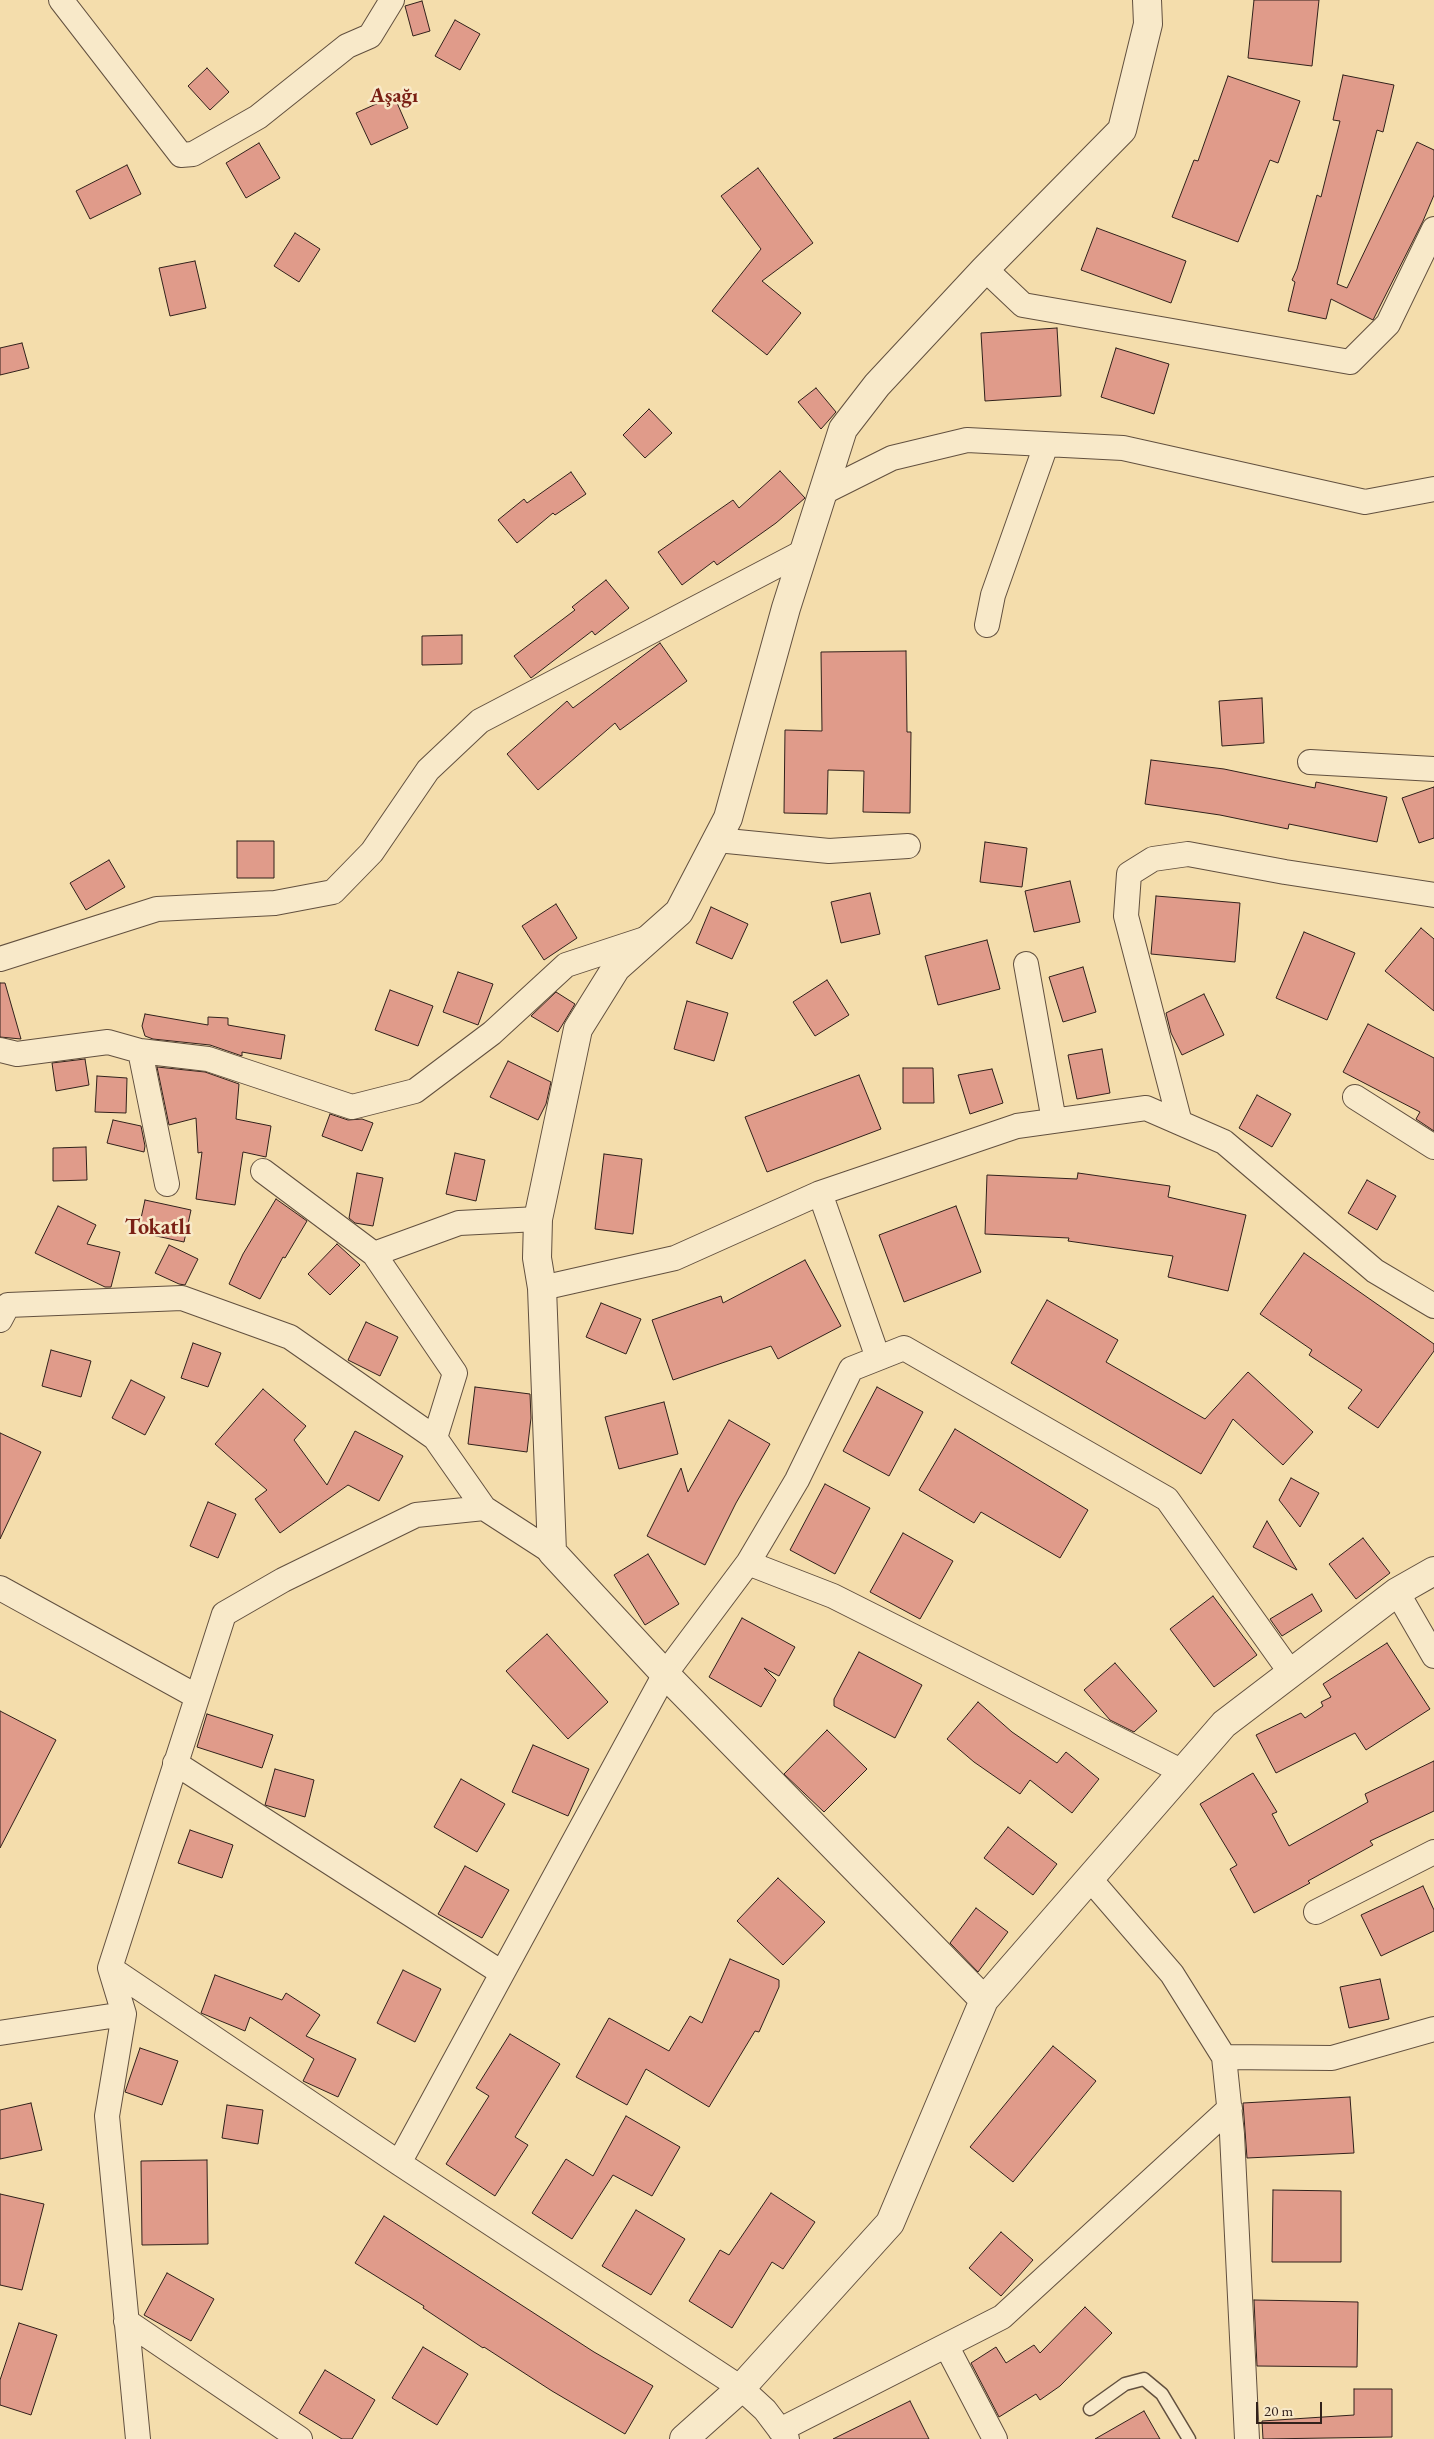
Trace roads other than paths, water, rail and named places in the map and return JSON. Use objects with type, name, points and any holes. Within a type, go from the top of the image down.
[{"type":"street","points":[[61,0],[181,156],[194,154],[258,117],[347,46],[370,36],[392,0]]},
{"type":"street","points":[[552,1552],[542,1288],[537,1258],[538,1219],[578,1029],[616,968],[679,912],[728,818],[786,608],[843,429],[877,385],[985,269],[1122,130],[1148,24],[1148,0]]},
{"type":"street","points":[[985,269],[1023,305],[1350,362],[1388,324],[1434,230]]},
{"type":"street","points":[[822,493],[892,458],[967,440],[1122,448],[1365,502],[1434,489]]},
{"type":"street","points":[[987,625],[993,595],[1046,445]]},
{"type":"street","points":[[0,959],[157,909],[275,903],[333,892],[372,852],[428,770],[480,721],[805,551]]},
{"type":"street","points":[[1310,762],[1434,769]]},
{"type":"street","points":[[717,840],[828,851],[908,846]]},
{"type":"street","points":[[1180,1123],[1126,916],[1129,874],[1153,859],[1188,854],[1434,896]]},
{"type":"street","points":[[0,1050],[17,1054],[108,1042],[140,1051],[208,1059],[352,1107],[414,1091],[492,1033],[566,966],[651,936]]},
{"type":"street","points":[[1026,964],[1054,1121]]},
{"type":"street","points":[[140,1051],[167,1184]]},
{"type":"street","points":[[1355,1097],[1434,1147]]},
{"type":"street","points":[[542,1288],[675,1258],[820,1193],[1017,1126],[1146,1108],[1224,1142],[1376,1271],[1434,1306]]},
{"type":"street","points":[[263,1171],[374,1254],[455,1373],[434,1438]]},
{"type":"street","points":[[820,1193],[878,1358]]},
{"type":"street","points":[[374,1254],[459,1223],[538,1219]]},
{"type":"street","points":[[3,1311],[182,1298],[290,1337],[434,1438],[484,1508],[552,1552],[665,1674],[984,2000]]},
{"type":"street","points":[[399,2163],[665,1674],[748,1563],[797,1480],[851,1369],[904,1348],[1167,1499],[1291,1673]]},
{"type":"street","points":[[138,2439],[107,2116],[124,2014],[110,1968],[196,1696],[224,1614],[283,1580],[416,1515],[484,1508]]},
{"type":"street","points":[[748,1563],[833,1596],[1182,1772]]},
{"type":"street","points":[[684,2439],[741,2388],[890,2224],[984,2000],[1224,1724],[1397,1592],[1434,1571]]},
{"type":"street","points":[[0,1588],[196,1696]]},
{"type":"street","points":[[1397,1592],[1434,1656]]},
{"type":"street","points":[[175,1763],[502,1973]]},
{"type":"street","points":[[1316,1912],[1434,1852]]},
{"type":"street","points":[[1090,1879],[1172,1974],[1224,2057],[1230,2108],[1247,2439]]},
{"type":"street","points":[[110,1968],[399,2163],[741,2388],[765,2410],[784,2435],[1002,2317],[1230,2108]]},
{"type":"street","points":[[0,2034],[124,2014]]},
{"type":"street","points":[[1224,2057],[1332,2058],[1434,2029]]},
{"type":"street","points":[[126,2321],[300,2439]]},
{"type":"street","points":[[947,2347],[995,2439]]},
{"type":"lane","points":[[1090,2409],[1125,2384],[1144,2379],[1162,2394],[1189,2439]]},
{"type":"district","name":"Aşağı","points":[[394,96]]},
{"type":"district","name":"Tokatlı","points":[[158,1228]]}]
